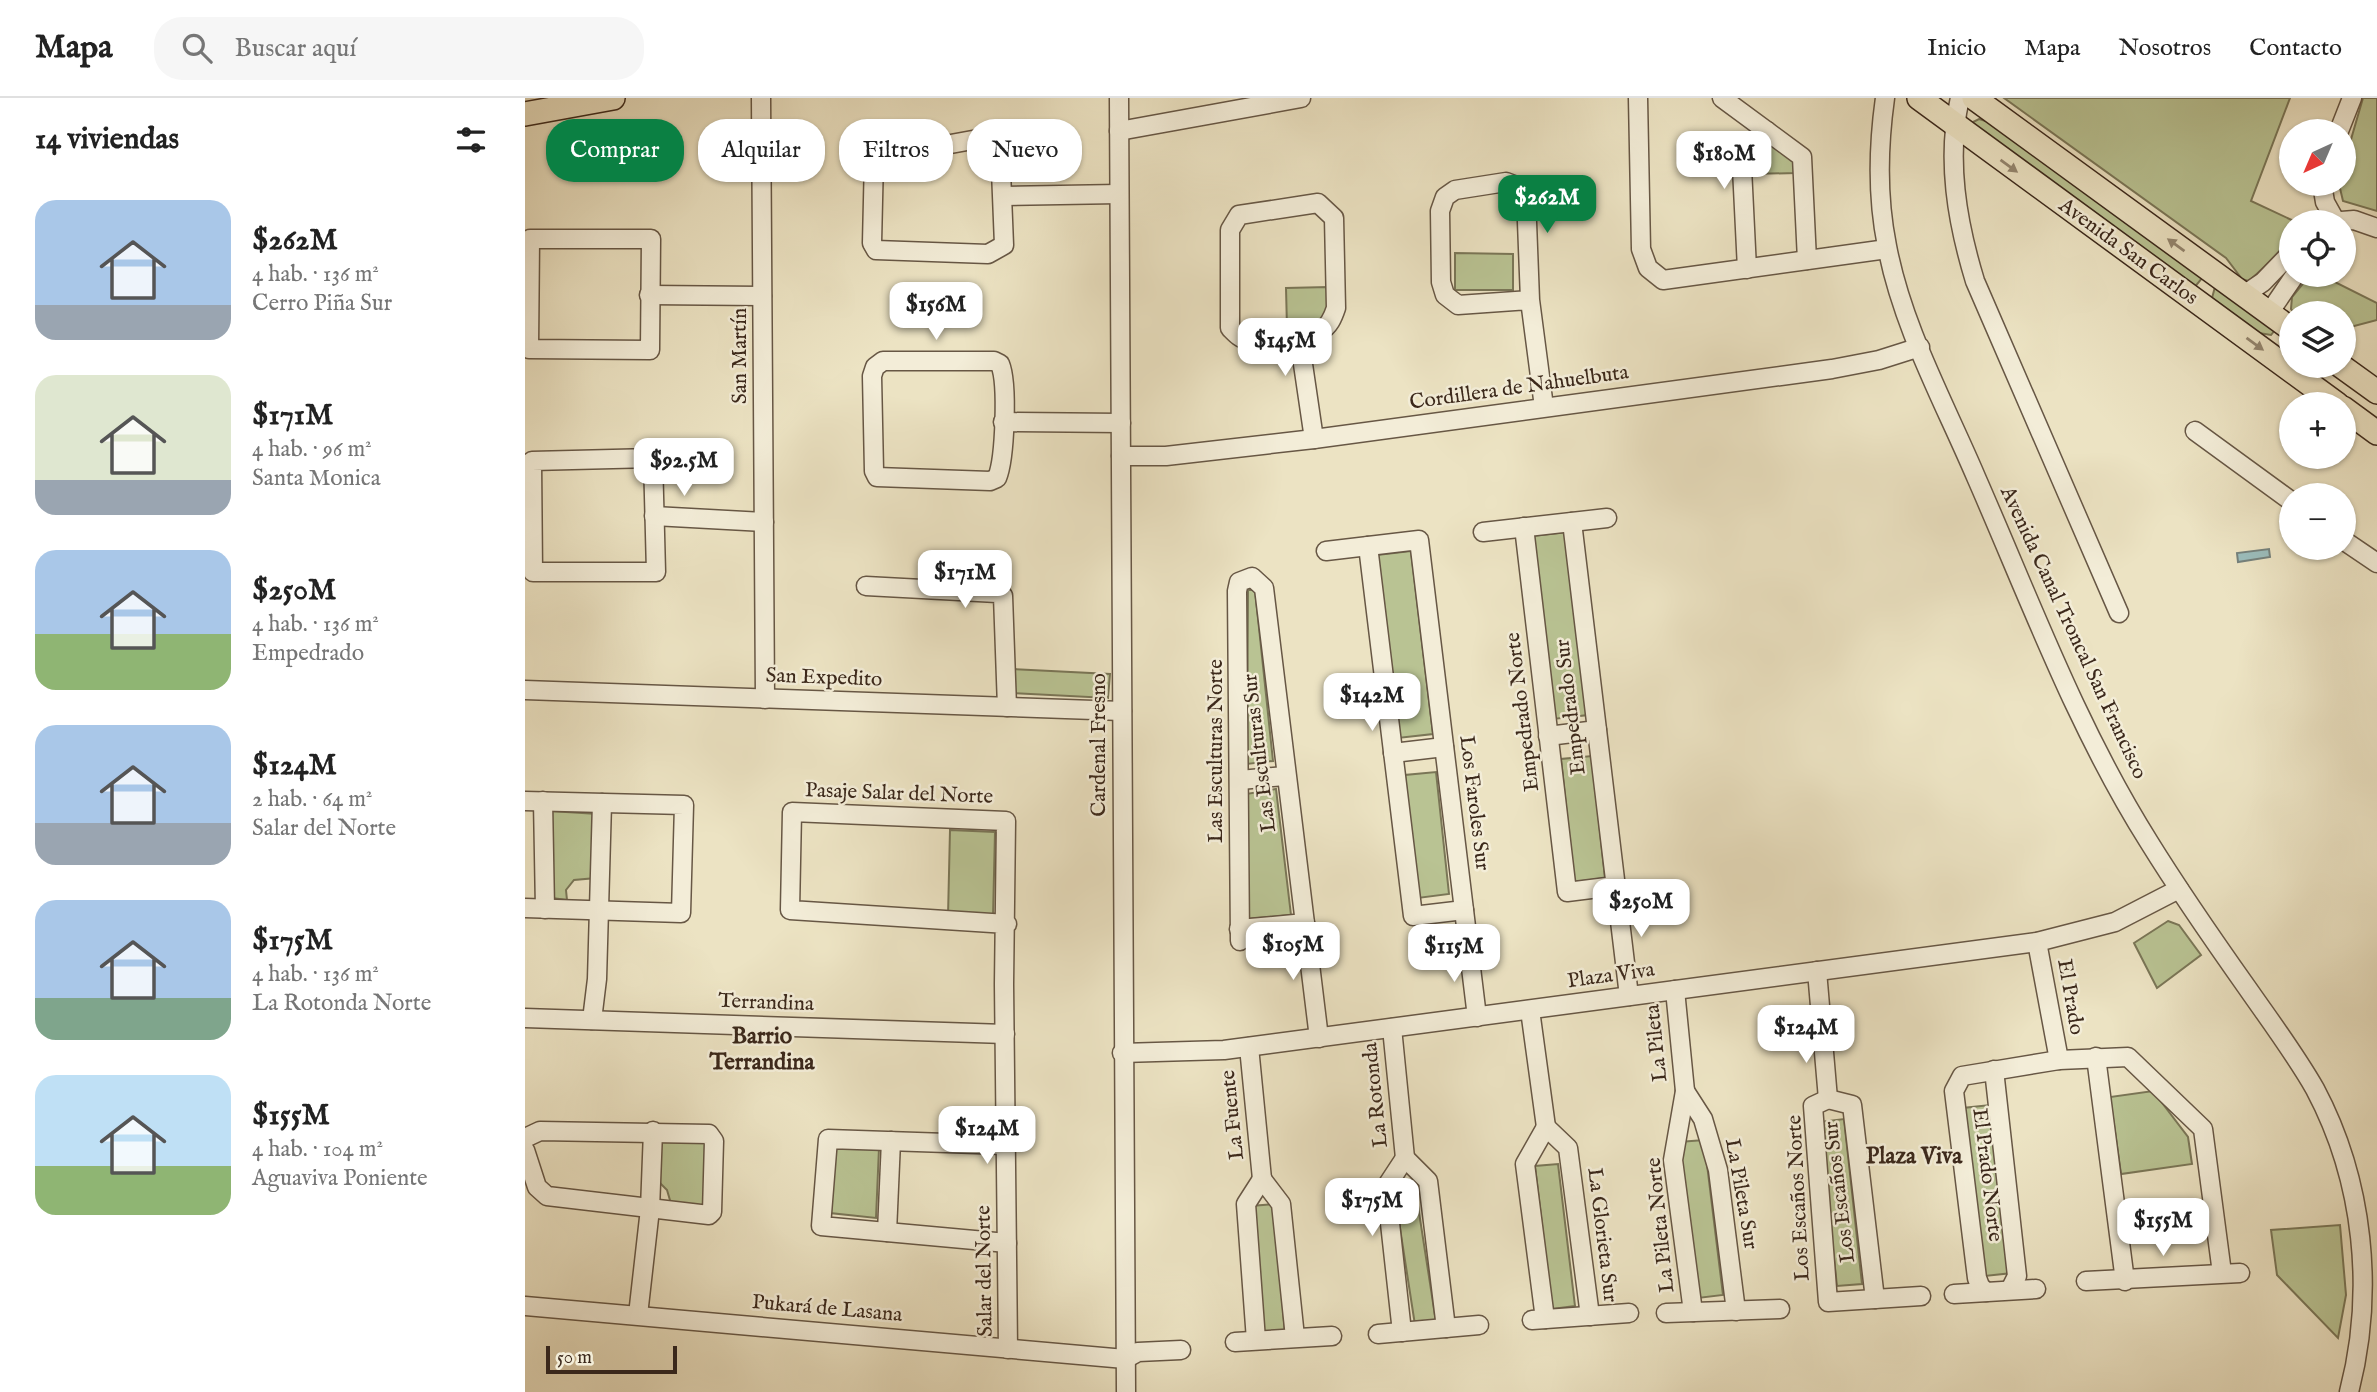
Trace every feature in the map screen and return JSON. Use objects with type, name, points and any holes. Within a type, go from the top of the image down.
[{"type":"main road","points":[[525,114],[613,98]]},
{"type":"main road","name":"Avenida San Carlos","points":[[1919,98],[2321,392]]},
{"type":"main road","name":"Avenida San Carlos","points":[[1974,98],[2279,320]]},
{"type":"main road","points":[[2200,304],[2205,285],[2223,279]]},
{"type":"main road","points":[[2356,377],[2377,392]]},
{"type":"main road","points":[[2356,418],[2377,433]]},
{"type":"street","name":"San Martín","points":[[761,98],[765,699]]},
{"type":"street","name":"Cardenal Fresno","points":[[1119,98],[1122,1053],[1126,1392]]},
{"type":"street","points":[[1119,131],[1301,98]]},
{"type":"street","points":[[1638,98],[1641,248],[1648,268],[1663,280],[1887,249]]},
{"type":"street","points":[[1722,98],[1802,157],[1807,260]]},
{"type":"street","name":"Avenida Canal Troncal San Francisco","points":[[1885,98],[1879,172],[1887,249],[1900,296],[1920,347],[2091,738],[2130,810],[2179,889],[2301,1065],[2329,1119],[2349,1178],[2358,1221],[2370,1324],[2349,1392]]},
{"type":"street","points":[[1961,98],[1954,126],[1957,203],[1975,281],[2119,613]]},
{"type":"street","points":[[2344,119],[2352,98]]},
{"type":"street","points":[[1748,269],[1742,169],[1767,131]]},
{"type":"street","points":[[996,138],[1000,146],[1003,196],[1004,245],[998,251],[988,254],[883,252],[876,250],[872,243],[872,164],[874,158],[881,155],[996,138]]},
{"type":"street","points":[[1530,300],[1458,305],[1445,296],[1441,282],[1440,211],[1445,197],[1455,190],[1506,182],[1519,187],[1526,196],[1530,300],[1544,407]]},
{"type":"street","points":[[1003,196],[1119,194]]},
{"type":"street","points":[[1318,203],[1329,210],[1334,218],[1336,308],[1322,330],[1299,337],[1248,340],[1238,336],[1230,328],[1232,221],[1239,215],[1318,203]]},
{"type":"street","points":[[2356,221],[2377,228]]},
{"type":"street","points":[[530,239],[651,239],[649,295],[650,350],[529,349],[530,239]]},
{"type":"street","points":[[2244,295],[2263,282],[2279,265]]},
{"type":"street","points":[[2269,313],[2287,287]]},
{"type":"street","points":[[649,295],[762,296]]},
{"type":"street","points":[[1299,337],[1314,439]]},
{"type":"street","name":"Cordillera de Nahuelbuta","points":[[1121,456],[1166,456],[1314,439],[1856,366],[1920,347]]},
{"type":"street","points":[[883,361],[994,361],[1003,371],[1003,422],[1001,470],[997,478],[990,481],[877,477],[874,471],[872,376],[875,367],[883,361]]},
{"type":"street","points":[[1003,422],[1121,423]]},
{"type":"street","points":[[2195,431],[2279,492]]},
{"type":"street","points":[[653,458],[654,516],[656,572],[533,572],[532,461],[653,458]]},
{"type":"street","points":[[654,516],[764,522]]},
{"type":"street","points":[[1483,532],[1607,518]]},
{"type":"street","name":"Empedrado Sur","points":[[1572,522],[1629,996]]},
{"type":"street","name":"Empedrado Norte","points":[[1524,527],[1567,892],[1615,886]]},
{"type":"street","name":"Los Faroles Sur","points":[[1368,546],[1419,540],[1477,1017]]},
{"type":"street","points":[[1325,551],[1368,546],[1413,916],[1464,910]]},
{"type":"street","points":[[2356,549],[2377,563]]},
{"type":"street","name":"Las Esculturas Norte","points":[[1258,580],[1244,578],[1239,582],[1237,591],[1239,935],[1305,923]]},
{"type":"street","name":"Las Esculturas Sur","points":[[1258,580],[1264,588],[1319,1038]]},
{"type":"street","points":[[866,586],[997,593],[1003,596],[1007,707]]},
{"type":"street","name":"San Expedito","points":[[525,690],[1122,711]]},
{"type":"street","points":[[1549,736],[1597,730]]},
{"type":"street","points":[[1393,753],[1444,747]]},
{"type":"street","points":[[1240,780],[1285,776]]},
{"type":"street","points":[[525,908],[545,909],[600,911],[681,913],[684,806],[534,801],[545,909]]},
{"type":"street","points":[[592,1020],[600,911],[603,803]]},
{"type":"street","name":"Pasaje Salar del Norte","points":[[1005,984],[1007,924],[1006,821],[792,813],[790,910],[1007,924]]},
{"type":"street","name":"Plaza Viva","points":[[1122,1053],[1249,1047],[2037,942],[2115,922],[2179,889]]},
{"type":"street","name":"El Prado","points":[[2037,942],[2059,1060]]},
{"type":"street","points":[[1817,971],[1828,1099]]},
{"type":"street","name":"Salar del Norte","points":[[1005,984],[1008,1349]]},
{"type":"street","name":"La Pileta","points":[[1675,990],[1685,1091]]},
{"type":"street","points":[[1530,1010],[1546,1127],[1525,1164],[1539,1319],[1629,1313]]},
{"type":"street","name":"Terrandina","points":[[525,1017],[1005,1034]]},
{"type":"street","name":"La Rotonda","points":[[1392,1028],[1405,1158]]},
{"type":"street","name":"La Fuente","points":[[1249,1047],[1262,1179]]},
{"type":"street","name":"El Prado Norte","points":[[1986,1292],[1977,1278],[1954,1091],[1962,1076],[2059,1060],[2128,1057],[2203,1129],[2231,1273],[2125,1281]]},
{"type":"street","points":[[2086,1281],[2125,1281],[2096,1058]]},
{"type":"street","points":[[1994,1070],[2017,1276],[2010,1290]]},
{"type":"street","name":"La Pileta Sur","points":[[1685,1091],[1703,1119],[1718,1170],[1736,1311]]},
{"type":"street","name":"La Pileta Norte","points":[[1685,1091],[1673,1160],[1693,1312]]},
{"type":"street","name":"Los Escaños Sur","points":[[1828,1099],[1852,1105],[1875,1299]]},
{"type":"street","name":"Los Escaños Norte","points":[[1828,1099],[1814,1106],[1828,1302],[1875,1299]]},
{"type":"street","name":"La Glorieta Sur","points":[[1546,1127],[1568,1148],[1590,1316]]},
{"type":"street","points":[[639,1315],[650,1209],[653,1131]]},
{"type":"street","points":[[525,1150],[537,1187],[547,1196],[650,1209],[709,1214],[712,1212],[714,1141],[709,1134],[653,1131],[532,1134]]},
{"type":"street","points":[[1006,1145],[828,1139],[821,1226],[1007,1243]]},
{"type":"street","points":[[887,1232],[891,1141]]},
{"type":"street","points":[[1402,1332],[1386,1187],[1405,1158],[1428,1181],[1446,1328]]},
{"type":"street","points":[[1256,1340],[1246,1204],[1262,1179],[1281,1204],[1295,1337]]},
{"type":"street","points":[[1955,1294],[2036,1289]]},
{"type":"street","points":[[1875,1299],[1921,1296]]},
{"type":"street","name":"Pukará de Lasana","points":[[525,1306],[1125,1359],[1139,1352],[1181,1350]]},
{"type":"street","points":[[1666,1313],[1780,1309]]},
{"type":"street","points":[[1378,1334],[1479,1325]]},
{"type":"street","points":[[1234,1342],[1332,1336]]},
{"type":"green space","points":[[2004,98],[2290,98],[2282,119],[2279,119],[2279,127],[2251,201],[2279,214],[2279,251],[2248,281],[2242,279],[2226,258]]},
{"type":"green space","points":[[2363,98],[2377,98],[2377,211],[2343,201],[2342,196],[2356,196],[2356,122]]},
{"type":"green space","points":[[1979,119],[1989,122],[2203,277],[2194,288],[1969,124]]},
{"type":"green space","points":[[1771,140],[1796,160],[1796,173],[1751,174]]},
{"type":"green space","points":[[1455,253],[1513,254],[1513,290],[1455,290]]},
{"type":"green space","points":[[1328,287],[1329,327],[1287,328],[1286,288]]},
{"type":"green space","points":[[2215,287],[2275,330],[2271,335],[2259,333],[2212,298]]},
{"type":"green space","points":[[2300,287],[2345,287],[2377,303],[2377,320],[2356,326],[2356,301],[2292,301]]},
{"type":"green space","points":[[1567,532],[1588,715],[1553,719],[1532,536]]},
{"type":"green space","points":[[1411,551],[1433,734],[1398,738],[1377,555]]},
{"type":"green space","points":[[1248,590],[1255,590],[1273,761],[1247,764]]},
{"type":"green space","points":[[1012,669],[1110,674],[1108,698],[1011,693]]},
{"type":"green space","points":[[1592,756],[1605,878],[1574,882],[1561,759]]},
{"type":"green space","points":[[1436,772],[1449,894],[1418,898],[1405,775]]},
{"type":"green space","points":[[1276,789],[1291,915],[1247,919],[1246,794]]},
{"type":"green space","points":[[550,811],[598,814],[596,878],[574,880],[566,890],[567,900],[552,898]]},
{"type":"green space","points":[[950,830],[995,832],[993,917],[948,916]]},
{"type":"green space","points":[[2168,921],[2179,925],[2201,955],[2157,988],[2134,943]]},
{"type":"green space","points":[[2153,1091],[2188,1137],[2192,1164],[2121,1174],[2110,1097]]},
{"type":"green space","points":[[1990,1105],[2012,1273],[1985,1276],[1963,1108]]},
{"type":"green space","points":[[1844,1119],[1862,1284],[1837,1286],[1819,1122]]},
{"type":"green space","points":[[660,1139],[711,1142],[709,1209],[672,1207],[667,1190],[658,1181]]},
{"type":"green space","points":[[1704,1140],[1723,1295],[1698,1298],[1679,1142]]},
{"type":"green space","points":[[833,1147],[879,1148],[876,1218],[830,1213]]},
{"type":"green space","points":[[1558,1164],[1575,1306],[1552,1309],[1535,1166]]},
{"type":"green space","points":[[1414,1180],[1436,1322],[1415,1325],[1393,1183]]},
{"type":"green space","points":[[1275,1204],[1285,1335],[1261,1337],[1251,1206]]},
{"type":"green space","points":[[2340,1225],[2346,1295],[2338,1338],[2277,1275],[2271,1230]]},
{"type":"water","points":[[2269,549],[2270,557],[2238,562],[2237,553]]},
{"type":"district","name":"Barrio Terrandina","points":[[762,1049]]},
{"type":"district","name":"Plaza Viva","points":[[1914,1156]]}]
